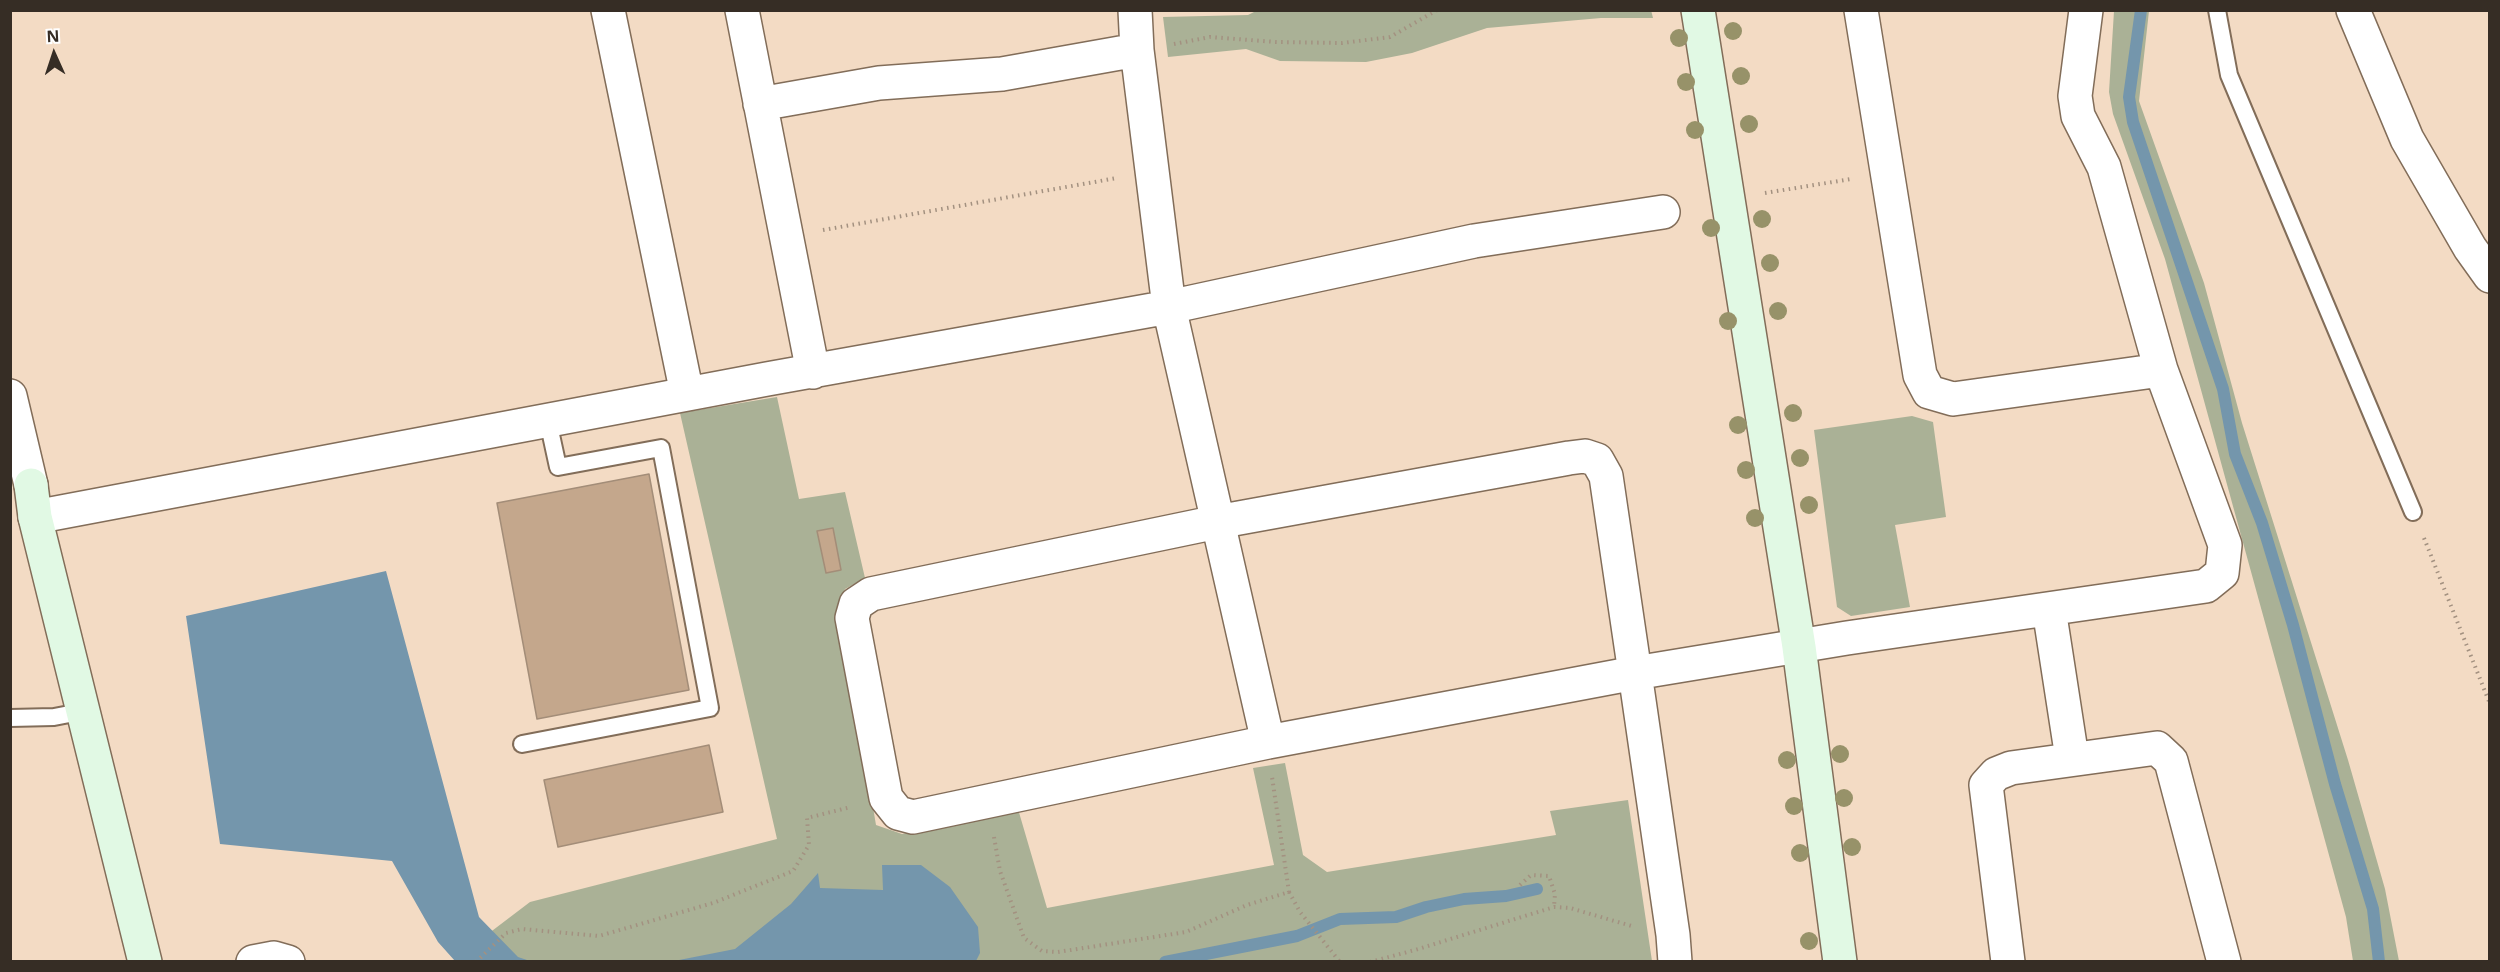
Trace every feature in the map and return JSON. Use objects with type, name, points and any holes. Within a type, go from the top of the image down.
[{"type":"street","points":[[608,10],[687,394]]},
{"type":"street","points":[[742,10],[813,372]]},
{"type":"street","points":[[1135,10],[1137,50],[1169,307],[1268,742]]},
{"type":"street","points":[[1698,10],[1799,647],[1840,962]]},
{"type":"street","points":[[1861,10],[1920,375],[1929,392],[1953,399],[2161,370]]},
{"type":"street","points":[[1674,948],[1635,673],[1606,476],[1597,460],[1585,456],[1569,458],[1217,522],[871,594],[856,604],[852,618],[886,798],[897,813],[913,817],[1268,742],[1635,673],[1847,638],[2206,586],[2222,573],[2225,545],[2161,370],[2104,167],[2079,116],[2075,96],[2086,10]]},
{"type":"street","points":[[2352,10],[2407,139],[2470,248],[2490,276]]},
{"type":"street","points":[[760,104],[879,83],[1002,74],[1137,50]]},
{"type":"street","points":[[35,517],[687,394],[1169,307],[1474,241],[1663,212]]},
{"type":"street","points":[[10,396],[31,484],[35,517],[85,711],[145,962]]},
{"type":"street","points":[[2049,609],[2072,758]]},
{"type":"street","points":[[2008,962],[1986,785],[1996,774],[2011,768],[2157,748],[2171,761],[2224,962]]},
{"type":"street","points":[[253,962],[274,958],[288,962]]},
{"type":"lane","points":[[2217,10],[2229,75],[2413,512]]},
{"type":"lane","points":[[522,744],[711,708],[661,448],[558,467],[548,421]]},
{"type":"lane","points":[[10,718],[54,717],[85,711]]},
{"type":"path","points":[[1137,50],[1209,38],[1342,43],[1390,37],[1437,10]]},
{"type":"path","points":[[786,236],[1153,172]]},
{"type":"path","points":[[1765,193],[1887,173]]},
{"type":"path","points":[[2413,512],[2490,705]]},
{"type":"path","points":[[1268,742],[1289,892],[1300,912],[1340,962]]},
{"type":"path","points":[[476,962],[506,933],[522,929],[600,936],[713,903],[793,871],[809,845],[807,818],[886,798]]},
{"type":"path","points":[[987,801],[1000,871],[1014,911],[1024,938],[1042,951],[1058,952],[1186,932],[1247,905],[1289,892]]},
{"type":"path","points":[[1520,885],[1531,875],[1549,876],[1555,894],[1554,907]]},
{"type":"path","points":[[1370,962],[1468,935],[1554,907],[1570,908],[1621,924],[1674,948]]},
{"type":"green space","points":[[1651,10],[1653,18],[1601,18],[1487,28],[1412,53],[1366,62],[1280,61],[1246,49],[1168,57],[1163,17],[1248,15],[1256,11]]},
{"type":"green space","points":[[2114,11],[2149,11],[2139,101],[2204,283],[2242,423],[2348,760],[2385,889],[2399,961],[2353,961],[2346,917],[2165,259],[2113,114],[2109,92]]},
{"type":"green space","points":[[777,397],[799,499],[845,492],[865,578],[845,589],[839,606],[876,825],[902,834],[1018,809],[1047,908],[1274,865],[1253,768],[1285,763],[1303,855],[1327,872],[1556,835],[1550,811],[1628,800],[1652,961],[451,962],[530,902],[777,839],[680,413]]},
{"type":"green space","points":[[1912,416],[1933,422],[1946,517],[1895,525],[1910,607],[1851,616],[1837,607],[1814,430]]},
{"type":"water","points":[[386,571],[479,917],[518,957],[530,961],[455,961],[438,942],[392,861],[220,844],[186,616]]},
{"type":"water","points":[[882,865],[921,865],[950,887],[978,927],[980,953],[976,961],[674,961],[735,949],[791,904],[818,873],[820,888],[883,890]]},
{"type":"building","points":[[649,474],[689,690],[537,719],[497,503]]},
{"type":"building","points":[[833,528],[841,570],[826,573],[817,531]]},
{"type":"building","points":[[709,745],[723,812],[558,847],[544,780]]},
{"type":"waterway","points":[[2141,10],[2129,97],[2133,122],[2223,389],[2235,454],[2262,523],[2293,625],[2335,784],[2373,909],[2379,962]]},
{"type":"waterway","points":[[1165,962],[1297,936],[1340,919],[1396,917],[1426,907],[1464,899],[1506,896],[1537,889]]}]
